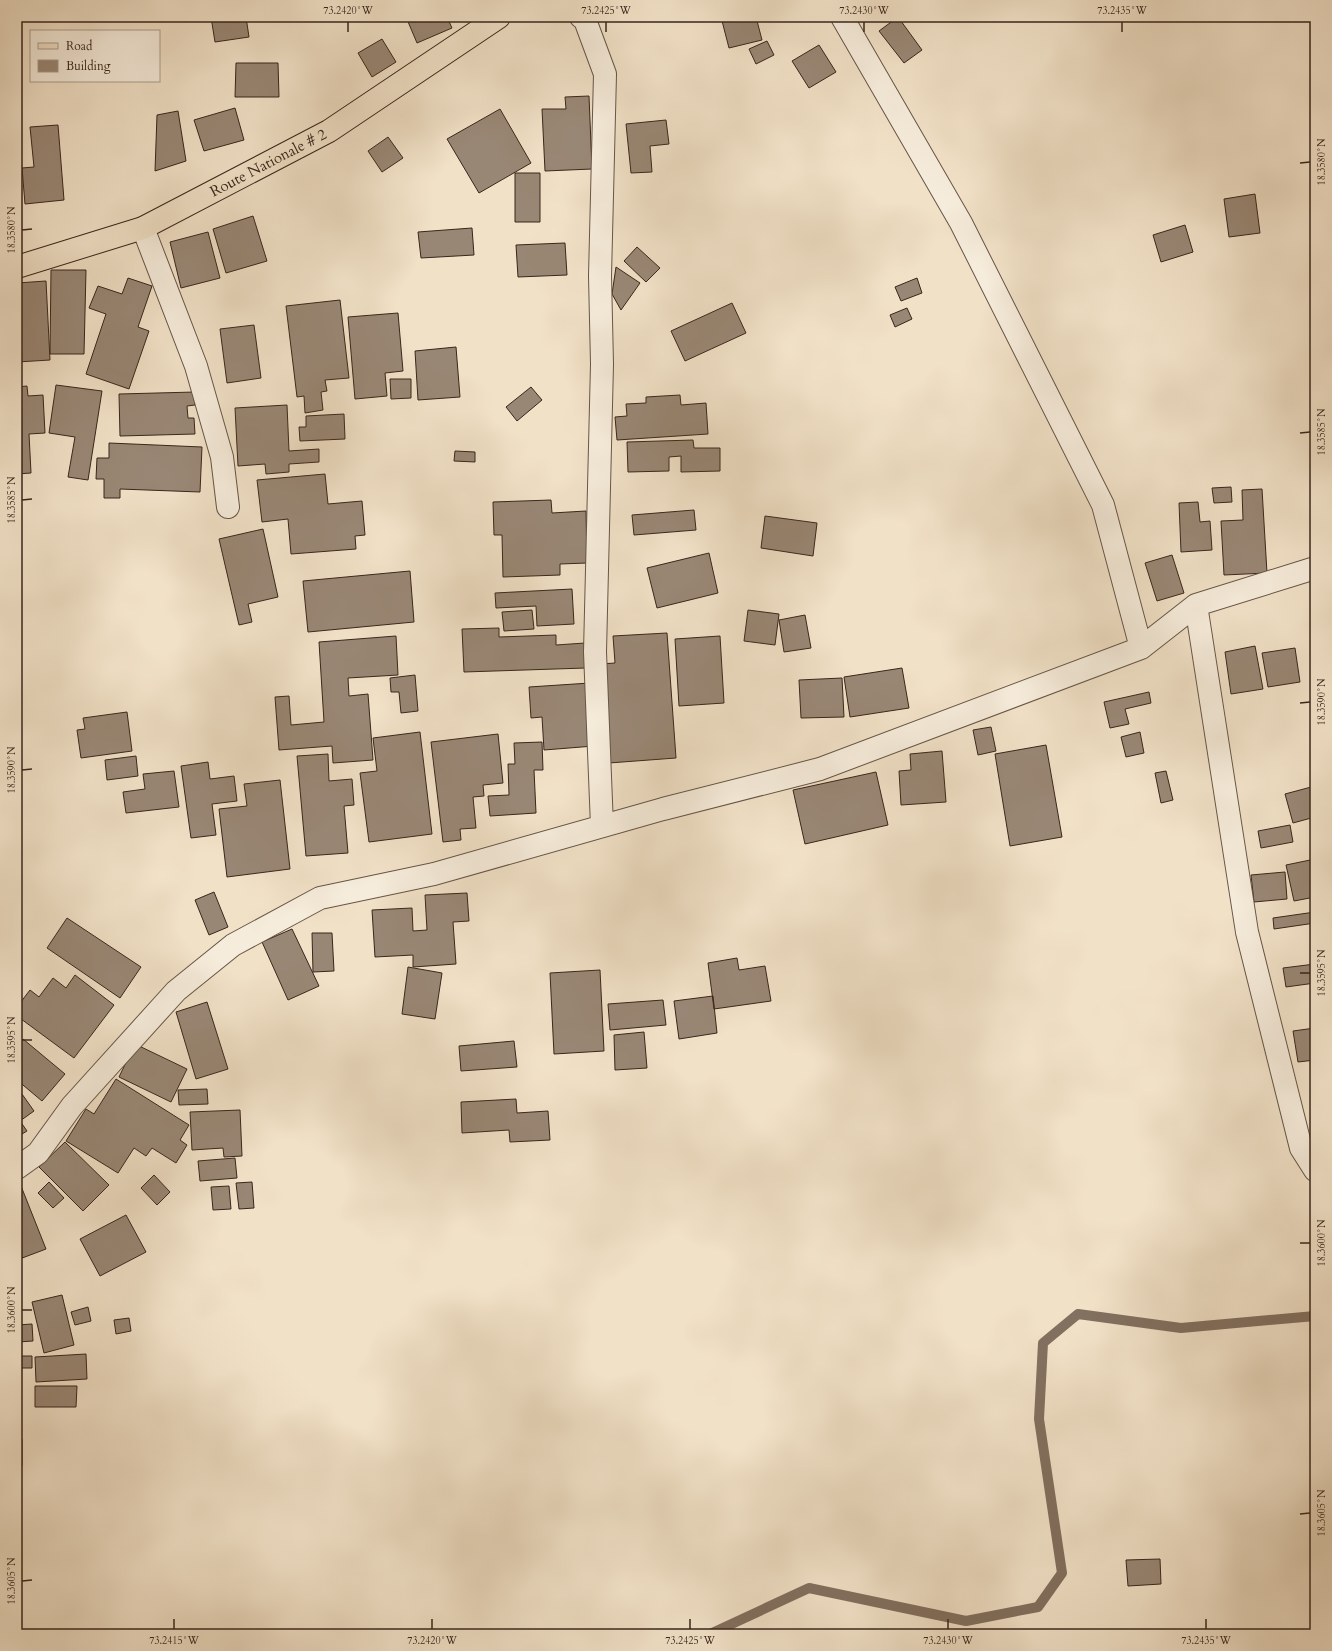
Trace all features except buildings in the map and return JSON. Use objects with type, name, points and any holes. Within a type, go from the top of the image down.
[{"type":"main road","name":"Route Nationale # 2","points":[[17,267],[143,228],[329,131],[499,17]]},
{"type":"street","points":[[581,17],[585,20],[605,74],[600,276],[602,364],[595,652],[602,826]]},
{"type":"street","points":[[842,17],[961,223],[1103,505],[1141,648]]},
{"type":"street","points":[[143,228],[196,366],[222,457],[228,507]]},
{"type":"street","points":[[17,1168],[38,1153],[72,1106],[176,991],[233,945],[320,898],[434,874],[663,809],[820,769],[1141,648],[1196,605],[1315,568]]},
{"type":"street","points":[[1196,605],[1247,932],[1301,1148],[1315,1170]]},
{"type":"waterway","points":[[710,1634],[809,1588],[966,1621],[1038,1607],[1062,1573],[1039,1419],[1043,1343],[1078,1314],[1181,1328],[1315,1316]]}]
